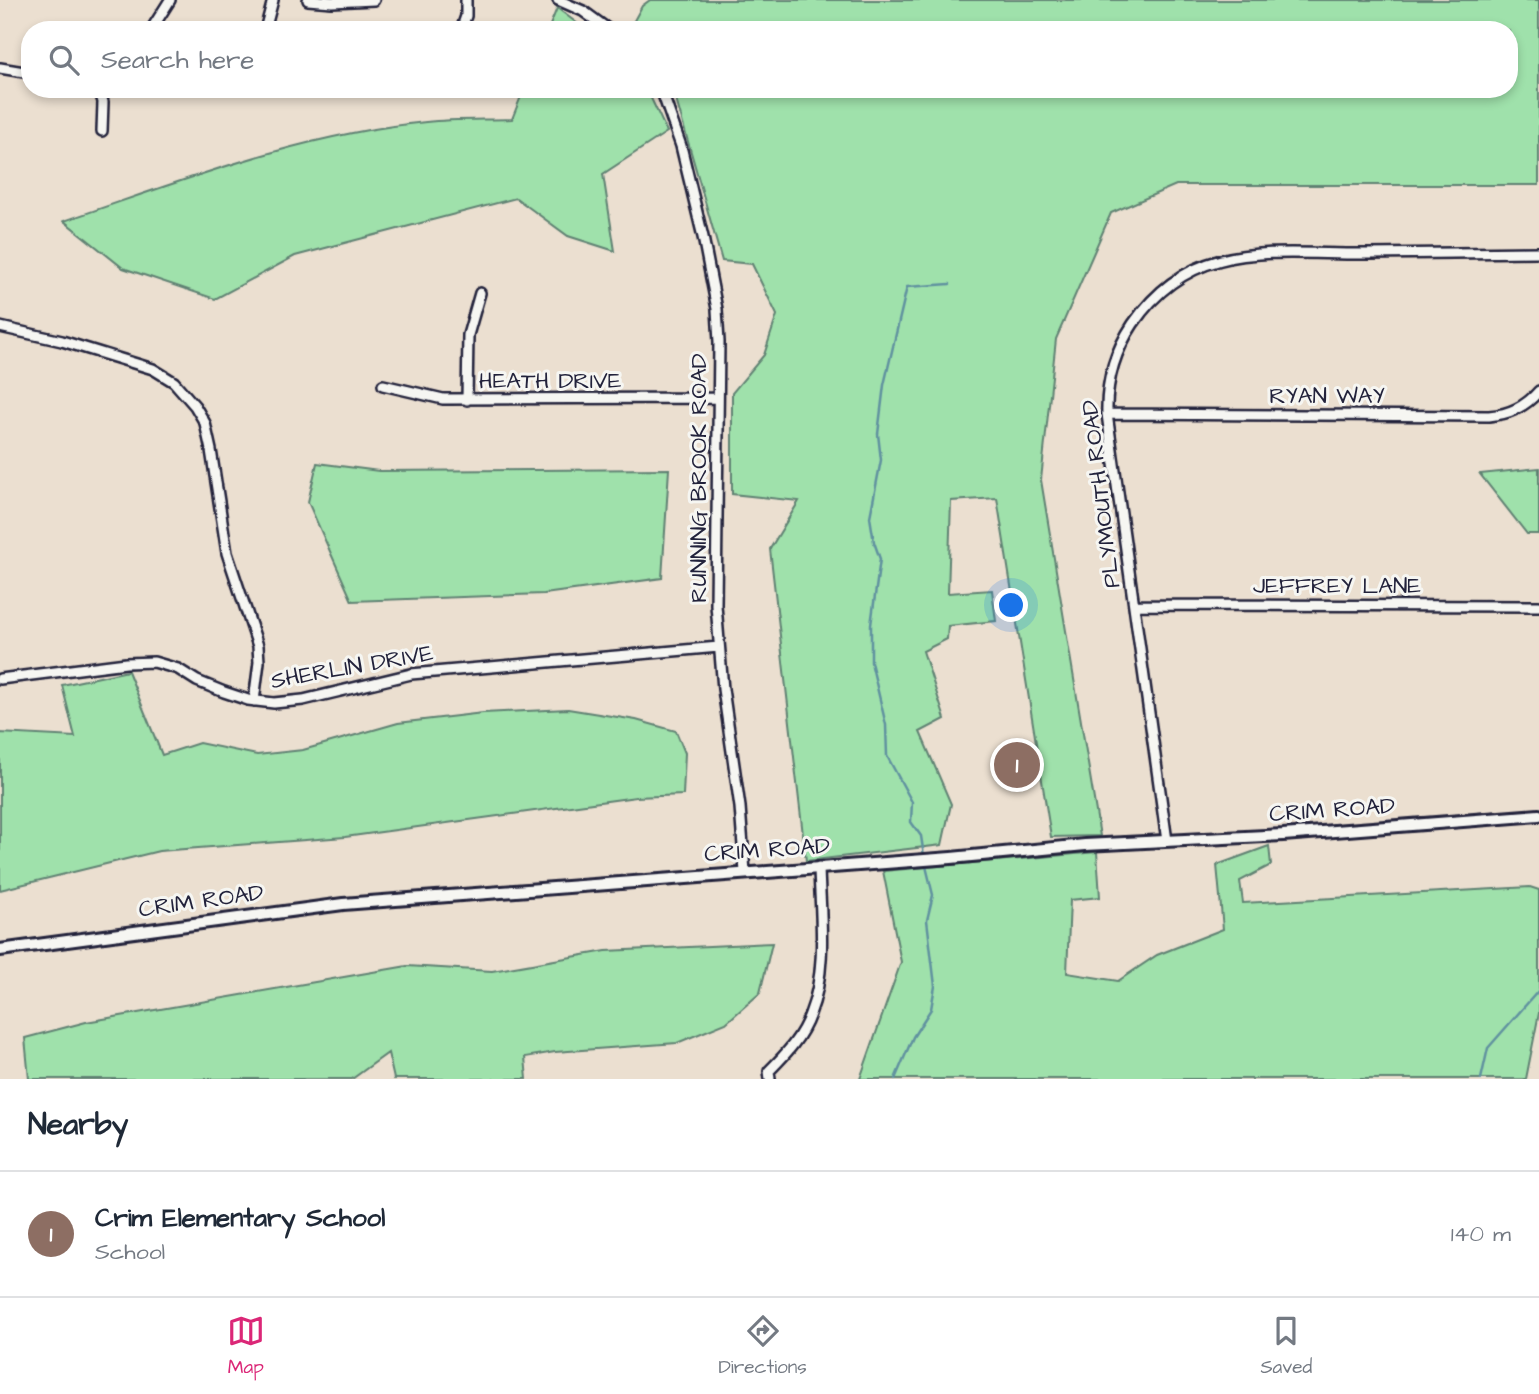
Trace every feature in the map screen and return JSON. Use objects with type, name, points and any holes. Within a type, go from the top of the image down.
[{"type":"street","points":[[157,21],[170,0]]},
{"type":"street","points":[[267,21],[273,0]]},
{"type":"street","points":[[308,0],[374,0]]},
{"type":"street","points":[[464,21],[466,0]]},
{"type":"street","points":[[564,1],[597,21]]},
{"type":"street","points":[[0,68],[21,72]]},
{"type":"street","points":[[102,98],[102,131]]},
{"type":"street","name":"RUNNING BROOK ROAD","points":[[665,98],[681,146],[715,295],[719,342],[716,605],[745,872]]},
{"type":"street","name":"PLYMOUTH ROAD","points":[[1167,841],[1107,414],[1113,365],[1125,336],[1137,319],[1174,281],[1212,262],[1236,256],[1269,253],[1539,252]]},
{"type":"street","points":[[467,400],[468,335],[480,293]]},
{"type":"street","points":[[0,327],[62,341],[153,369],[174,382],[195,406],[205,423],[211,450],[227,553],[258,646],[259,670],[254,701]]},
{"type":"street","name":"HEATH DRIVE","points":[[383,385],[431,398],[467,400],[718,398]]},
{"type":"street","name":"RYAN WAY","points":[[1107,414],[1489,416],[1511,412],[1530,401],[1539,391]]},
{"type":"street","name":"JEFFREY LANE","points":[[1134,605],[1539,606]]},
{"type":"street","name":"SHERLIN DRIVE","points":[[0,679],[125,663],[154,662],[170,666],[224,692],[254,701],[289,702],[411,674],[719,647]]},
{"type":"street","name":"CRIM ROAD","points":[[0,950],[343,904],[1085,845],[1539,815]]},
{"type":"street","points":[[759,1079],[769,1075],[796,1041],[810,1014],[817,989],[820,957],[819,867]]},
{"type":"green space","points":[[650,0],[1539,0],[1539,185],[1176,185],[1111,213],[1056,339],[1041,480],[1100,836],[1051,837],[997,498],[951,501],[948,593],[992,590],[996,621],[948,626],[947,639],[923,651],[945,719],[920,732],[951,804],[942,845],[806,861],[770,549],[799,501],[732,494],[732,393],[764,355],[777,315],[752,264],[722,261],[676,98],[1518,98],[1518,21],[634,21],[642,6]]},
{"type":"green space","points":[[557,8],[574,21],[552,21]]},
{"type":"green space","points":[[520,98],[651,98],[667,132],[603,174],[615,251],[568,236],[516,198],[295,256],[215,299],[123,268],[64,221],[197,175],[333,137],[426,122],[512,119]]},
{"type":"green space","points":[[317,463],[379,471],[669,469],[662,578],[544,594],[352,601],[308,502]]},
{"type":"green space","points":[[1539,468],[1539,534],[1527,534],[1480,474]]},
{"type":"green space","points":[[128,671],[162,755],[199,743],[257,755],[303,750],[398,723],[483,713],[568,709],[636,720],[676,731],[685,753],[683,795],[636,797],[345,837],[159,851],[0,890],[0,733],[75,737],[62,685]]},
{"type":"green space","points":[[1269,846],[1271,865],[1240,881],[1243,903],[1530,887],[1539,890],[1539,1013],[1526,1079],[860,1079],[901,962],[883,871],[1097,852],[1100,897],[1070,900],[1067,973],[1118,981],[1157,955],[1223,929],[1217,865]]},
{"type":"green space","points":[[772,943],[760,993],[726,1023],[677,1043],[555,1052],[525,1057],[527,1079],[394,1079],[388,1053],[352,1079],[29,1079],[25,1038],[86,1022],[407,966],[492,971],[606,951]]},
{"type":"waterway","points":[[924,856],[921,836],[911,822],[912,802],[887,756],[886,725],[871,662],[871,625],[880,559],[870,517],[881,460],[878,434],[884,385],[907,287],[950,284]]},
{"type":"waterway","points":[[895,1079],[913,1037],[931,1009],[935,986],[927,920],[933,895],[925,862]]},
{"type":"waterway","points":[[1481,1079],[1488,1048],[1539,990]]},
{"type":"place","name":"Crim Elementary School","points":[[1017,765]]}]
